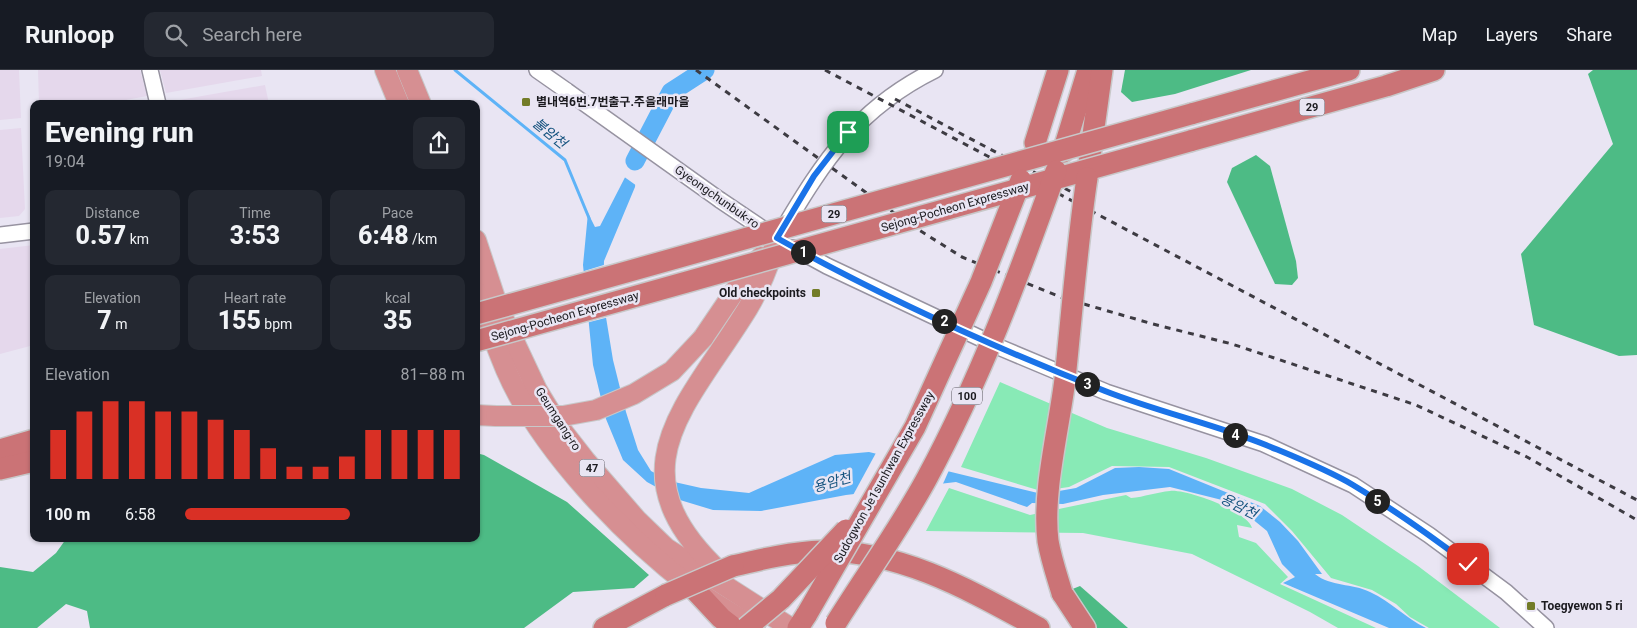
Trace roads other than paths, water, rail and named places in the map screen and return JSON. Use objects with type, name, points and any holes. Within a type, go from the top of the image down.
[{"type":"highway","points":[[407,70],[419,98]]},
{"type":"highway","name":"Sudogwon Je1sunhwan Expressway","points":[[798,628],[915,427],[934,389],[981,282],[1036,143],[1058,70]]},
{"type":"highway","name":"100","points":[[833,628],[927,479],[963,406],[1013,291],[1063,152],[1088,70]]},
{"type":"highway","points":[[1085,628],[1062,593],[1048,541],[1048,520],[1051,472],[1072,312],[1078,240],[1102,70]]},
{"type":"highway","name":"Sejong-Pocheon Expressway","points":[[480,313],[1349,70]]},
{"type":"highway","name":"Sejong-Pocheon Expressway","points":[[480,339],[1386,86],[1434,70]]},
{"type":"highway","points":[[387,75],[397,100]]},
{"type":"highway","points":[[480,415],[563,416],[596,410],[634,394],[672,371],[703,338],[745,276],[777,238]]},
{"type":"highway","points":[[756,605],[701,554],[683,531],[666,491],[664,474],[672,429],[684,404],[718,354],[756,292],[768,269],[777,238]]},
{"type":"highway","name":"Geumgang-ro","points":[[480,252],[498,306],[548,410],[621,503],[666,548],[790,628]]},
{"type":"highway","name":"Geumgang-ro","points":[[480,303],[506,371],[550,443],[586,489],[636,540],[694,589],[755,628]]},
{"type":"highway","points":[[480,329],[506,371]]},
{"type":"highway","points":[[0,450],[30,441]]},
{"type":"highway","points":[[0,470],[30,462]]},
{"type":"highway","points":[[746,628],[799,580],[870,504]]},
{"type":"highway","points":[[604,628],[666,594],[733,566],[761,559],[814,552],[873,556],[905,563],[976,594],[1040,628]]},
{"type":"highway","points":[[694,589],[721,618],[734,628]]},
{"type":"street","points":[[150,70],[157,100]]},
{"type":"street","name":"Gyeongchunbuk-ro","points":[[537,70],[720,200],[777,238],[835,270],[1010,351],[1106,392],[1264,444],[1352,485],[1437,541],[1506,592],[1546,628]]},
{"type":"street","points":[[777,238],[814,176],[848,132],[899,90],[935,70]]},
{"type":"street","points":[[0,235],[30,231]]},
{"type":"water","points":[[638,152],[635,187],[604,261],[603,299],[613,360],[626,412],[638,450],[651,471],[670,481],[701,488],[749,493],[835,455],[869,452],[1042,494],[1076,488],[1115,468],[1169,469],[1260,506],[1280,522],[1298,541],[1322,574],[1315,574],[1328,581],[1370,592],[1426,628],[1389,628],[1283,583],[1295,577],[1282,564],[1267,531],[1240,509],[1222,500],[1170,487],[1103,495],[1063,504],[1032,503],[1027,507],[956,482],[846,495],[761,511],[713,510],[680,500],[647,482],[623,460],[606,419],[593,365],[583,265],[588,213],[595,227],[600,226]]},
{"type":"waterway","name":"불암천","points":[[455,70],[565,160],[589,218]]},
{"type":"waterway","name":"용암천","points":[[635,161],[671,92],[705,70]]},
{"type":"railway","points":[[696,70],[911,225],[962,257],[1063,298],[1232,344],[1416,405],[1527,457],[1637,520]]},
{"type":"railway","points":[[825,70],[1637,500]]},
{"type":"railway","points":[[895,99],[1083,198]]},
{"type":"place","name":"별내역6번.7번출구.주을래마을","points":[[526,102]]},
{"type":"place","name":"Old checkpoints","points":[[816,293]]},
{"type":"place","name":"Toegyewon 5 ri","points":[[1531,606]]}]
